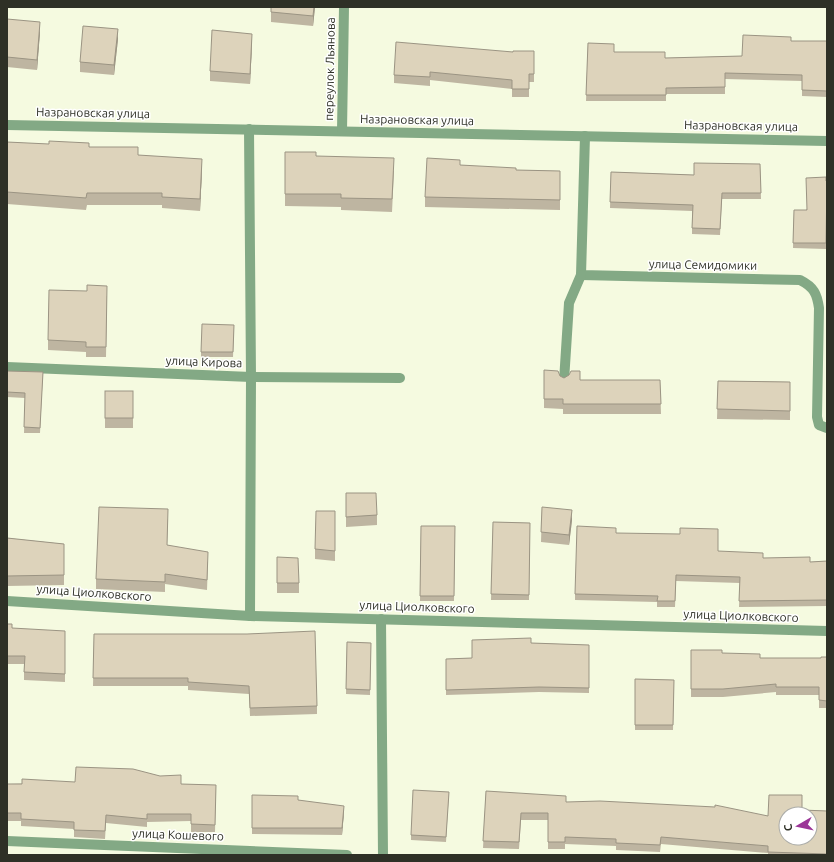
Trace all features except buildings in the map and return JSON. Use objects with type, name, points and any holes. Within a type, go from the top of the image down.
[{"type":"street","name":"переулок Льянова","points":[[342,131],[344,7]]},
{"type":"street","name":"Назрановская улица","points":[[7,124],[827,141]]},
{"type":"street","points":[[250,129],[250,616]]},
{"type":"street","points":[[564,381],[569,303],[581,275],[585,136]]},
{"type":"street","name":"улица Семидомики","points":[[581,275],[800,280],[811,285],[817,296],[818,308],[817,417],[819,425],[827,428]]},
{"type":"street","name":"улица Кирова","points":[[7,367],[251,377],[400,378]]},
{"type":"street","name":"улица Циолковского","points":[[7,600],[250,616],[827,631]]},
{"type":"street","points":[[381,619],[383,855]]},
{"type":"street","name":"улица Кошевого","points":[[7,841],[347,855]]}]
